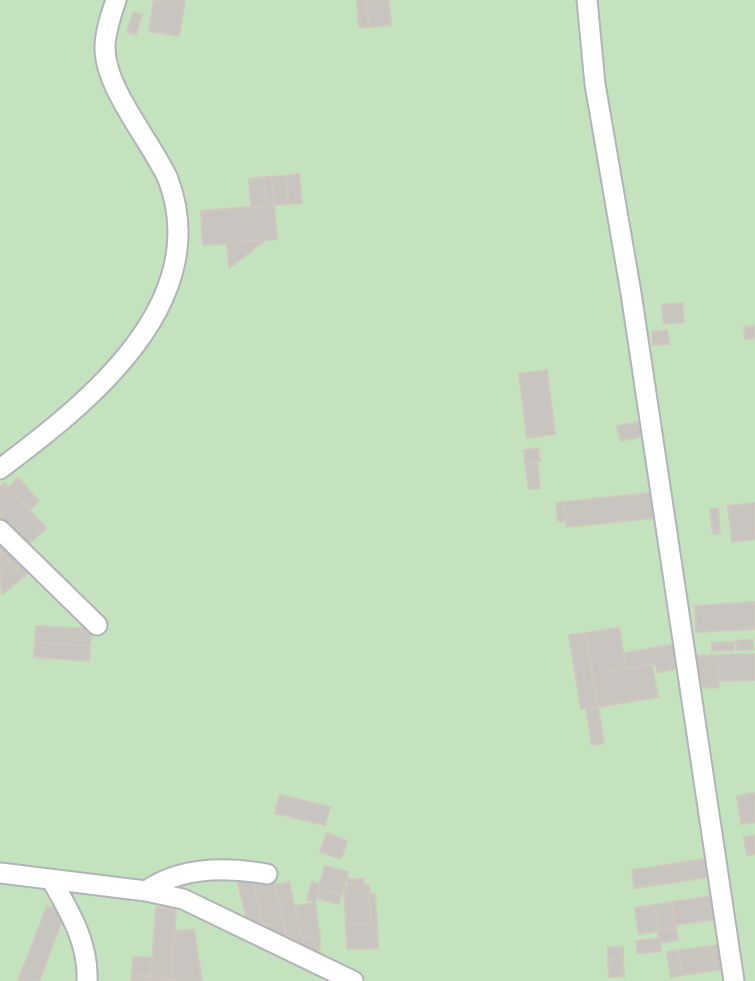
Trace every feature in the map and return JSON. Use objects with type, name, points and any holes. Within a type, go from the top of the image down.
[{"type":"street","points":[[0,469],[83,405],[121,361],[153,317],[170,287],[179,251],[174,194],[118,91],[108,66],[106,38],[116,0]]},
{"type":"street","points":[[587,0],[595,84],[631,293],[734,981]]},
{"type":"street","points":[[0,530],[97,625]]},
{"type":"street","points":[[146,891],[162,879],[198,871],[267,874]]},
{"type":"street","points":[[0,873],[146,891],[183,899],[353,981]]},
{"type":"street","points":[[51,879],[75,920],[88,963],[87,981]]},
{"type":"green space","points":[[0,0],[755,0],[755,981],[0,981]]},
{"type":"building","points":[[154,0],[185,0],[179,36],[149,31]]},
{"type":"building","points":[[357,0],[367,0],[369,27],[359,27]]},
{"type":"building","points":[[367,0],[389,0],[391,25],[369,27]]},
{"type":"building","points":[[133,12],[142,15],[136,34],[127,32]]},
{"type":"building","points":[[299,174],[302,203],[288,204],[286,176]]},
{"type":"building","points":[[286,176],[288,204],[274,205],[272,177]]},
{"type":"building","points":[[264,177],[272,177],[274,205],[266,206]]},
{"type":"building","points":[[264,177],[266,206],[251,207],[249,179]]},
{"type":"building","points":[[274,205],[277,239],[203,245],[201,211]]},
{"type":"building","points":[[266,240],[229,268],[227,243]]},
{"type":"building","points":[[682,303],[684,322],[664,324],[662,305]]},
{"type":"building","points":[[755,326],[755,338],[745,339],[744,327]]},
{"type":"building","points":[[667,330],[669,344],[653,345],[652,332]]},
{"type":"building","points":[[547,370],[555,434],[527,438],[519,374]]},
{"type":"building","points":[[639,422],[642,436],[621,441],[617,426]]},
{"type":"building","points":[[538,448],[540,461],[525,463],[524,450]]},
{"type":"building","points":[[537,461],[540,488],[529,489],[525,463]]},
{"type":"building","points":[[18,478],[39,501],[29,510],[9,487]]},
{"type":"building","points":[[5,483],[46,528],[23,549],[0,523],[0,487]]},
{"type":"building","points":[[658,492],[661,517],[567,527],[564,502]]},
{"type":"building","points":[[564,502],[566,521],[558,522],[556,503]]},
{"type":"building","points":[[755,503],[755,539],[732,542],[728,506]]},
{"type":"building","points":[[710,509],[718,509],[720,533],[713,534]]},
{"type":"building","points":[[0,537],[30,571],[23,577],[0,551]]},
{"type":"building","points":[[0,551],[10,562],[0,571]]},
{"type":"building","points":[[10,562],[23,577],[2,594],[0,571]]},
{"type":"building","points":[[755,602],[755,629],[696,632],[695,606]]},
{"type":"building","points":[[36,626],[92,629],[90,646],[35,642]]},
{"type":"building","points":[[619,628],[626,669],[592,674],[586,633]]},
{"type":"building","points":[[586,633],[598,707],[581,709],[569,635]]},
{"type":"building","points":[[752,640],[753,649],[737,650],[736,641]]},
{"type":"building","points":[[35,642],[90,646],[89,661],[34,657]]},
{"type":"building","points":[[734,642],[734,650],[712,651],[712,643]]},
{"type":"building","points":[[677,644],[681,668],[657,672],[656,664],[626,669],[623,653]]},
{"type":"building","points":[[755,654],[755,680],[719,681],[717,655]]},
{"type":"building","points":[[717,655],[719,687],[697,688],[696,656]]},
{"type":"building","points":[[652,665],[658,697],[598,707],[592,674]]},
{"type":"building","points":[[598,707],[604,743],[592,745],[586,708]]},
{"type":"building","points":[[755,793],[755,822],[741,824],[737,796]]},
{"type":"building","points":[[280,795],[330,807],[325,825],[275,813]]},
{"type":"building","points":[[327,833],[347,841],[341,859],[320,852]]},
{"type":"building","points":[[755,835],[755,854],[747,855],[744,837]]},
{"type":"building","points":[[713,858],[716,876],[634,888],[632,870]]},
{"type":"building","points":[[325,866],[348,872],[341,895],[318,889]]},
{"type":"building","points":[[252,876],[263,925],[249,929],[237,879]]},
{"type":"building","points":[[274,878],[283,921],[263,925],[254,882]]},
{"type":"building","points":[[348,879],[364,879],[364,885],[348,886]]},
{"type":"building","points":[[289,882],[300,929],[286,932],[275,885]]},
{"type":"building","points":[[312,882],[320,884],[315,902],[307,900]]},
{"type":"building","points":[[369,885],[371,923],[346,925],[344,886]]},
{"type":"building","points":[[318,889],[341,895],[339,904],[316,898]]},
{"type":"building","points":[[369,894],[375,894],[377,923],[371,923]]},
{"type":"building","points":[[713,896],[717,919],[675,925],[672,902]]},
{"type":"building","points":[[672,902],[676,928],[658,931],[655,905]]},
{"type":"building","points":[[315,903],[320,936],[302,938],[295,906]]},
{"type":"building","points":[[655,905],[658,931],[639,934],[635,908]]},
{"type":"building","points":[[47,906],[65,913],[39,981],[18,981]]},
{"type":"building","points":[[156,907],[176,909],[171,977],[151,976]]},
{"type":"building","points":[[283,921],[289,946],[249,929]]},
{"type":"building","points":[[377,923],[378,948],[347,949],[346,925]]},
{"type":"building","points":[[676,928],[678,940],[660,943],[658,931]]},
{"type":"building","points":[[300,929],[304,946],[290,949],[286,932]]},
{"type":"building","points":[[194,930],[202,981],[170,981],[174,931]]},
{"type":"building","points":[[320,936],[319,960],[295,948],[304,946],[302,938]]},
{"type":"building","points":[[659,938],[661,951],[638,954],[636,941]]},
{"type":"building","points":[[726,944],[729,969],[715,970],[712,946]]},
{"type":"building","points":[[712,946],[715,970],[682,975],[679,950]]},
{"type":"building","points":[[608,947],[623,947],[623,958],[608,959]]},
{"type":"building","points":[[679,950],[682,975],[671,977],[667,952]]},
{"type":"building","points":[[133,957],[152,958],[151,976],[132,974]]},
{"type":"building","points":[[623,958],[624,976],[609,977],[608,959]]},
{"type":"building","points":[[132,974],[171,977],[170,981],[131,981]]}]
